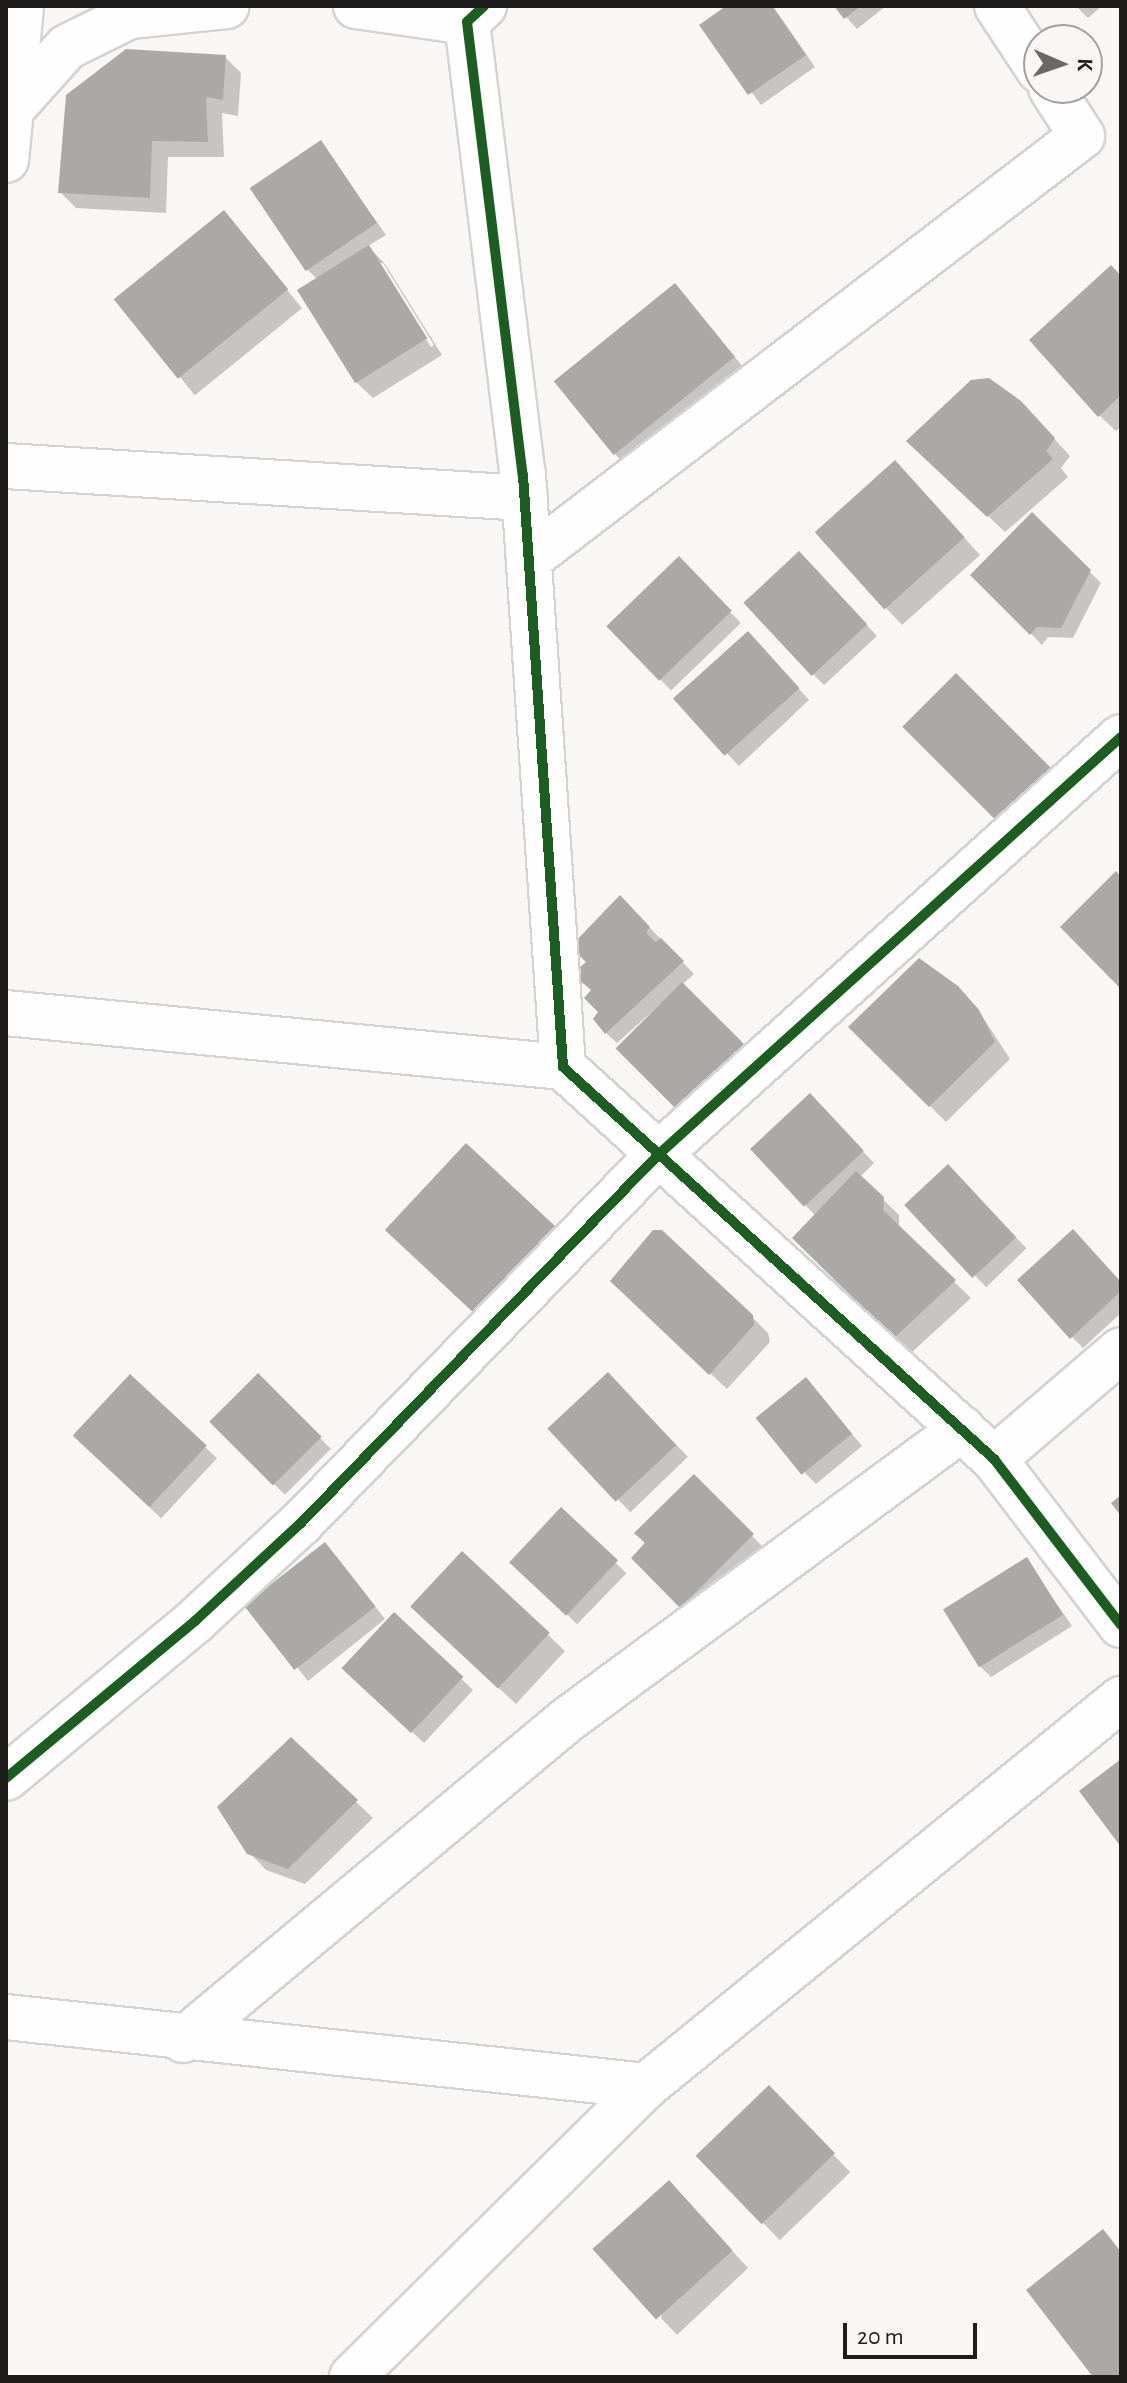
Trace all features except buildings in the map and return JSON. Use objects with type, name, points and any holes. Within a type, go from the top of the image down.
[{"type":"street","points":[[6,160],[21,6]]},
{"type":"street","points":[[8,115],[67,47],[130,16],[226,6]]},
{"type":"street","points":[[356,6],[475,14],[525,498],[563,1067]]},
{"type":"street","points":[[997,6],[1023,46]]},
{"type":"street","points":[[529,559],[1082,136],[1061,104]]},
{"type":"street","points":[[6,466],[525,498]]},
{"type":"street","points":[[6,1778],[195,1621],[301,1523],[659,1154],[1121,737]]},
{"type":"street","points":[[6,1013],[563,1067],[994,1459],[1121,1625]]},
{"type":"street","points":[[994,1459],[1121,1350]]},
{"type":"street","points":[[183,2040],[567,1720],[962,1429]]},
{"type":"street","points":[[364,2373],[646,2086],[1121,1699]]},
{"type":"street","points":[[6,2017],[183,2040],[646,2086]]},
{"type":"cycle path","points":[[484,6],[467,22],[523,475],[563,1067],[994,1459],[1121,1625]]},
{"type":"cycle path","points":[[6,1778],[195,1621],[301,1523],[659,1154],[1121,737]]}]
